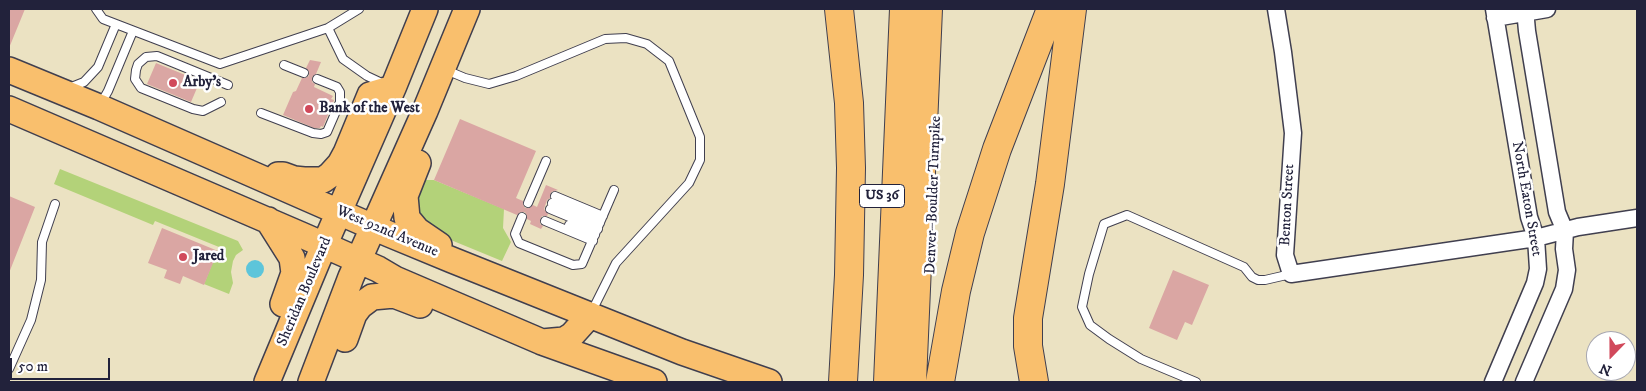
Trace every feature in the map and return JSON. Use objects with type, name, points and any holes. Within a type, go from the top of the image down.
[{"type":"highway","points":[[839,9],[849,103],[851,168],[849,275],[842,382]]},
{"type":"highway","name":"US 36","points":[[874,382],[890,9]]},
{"type":"highway","points":[[888,382],[904,9]]},
{"type":"highway","points":[[912,382],[928,9]]},
{"type":"highway","name":"Denver–Boulder Turnpike","points":[[927,382],[942,9]]},
{"type":"highway","points":[[940,382],[956,291],[972,224],[997,149],[1050,9]]},
{"type":"highway","points":[[1034,382],[1028,346],[1028,318],[1050,184],[1072,9]]},
{"type":"main road","name":"Sheridan Boulevard","points":[[267,382],[425,9]]},
{"type":"main road","points":[[311,382],[358,260],[425,111],[441,68],[468,9]]},
{"type":"main road","name":"West 92nd Avenue","points":[[9,70],[452,260],[682,352],[769,382]]},
{"type":"main road","points":[[260,177],[284,174],[294,178],[323,180],[340,164],[370,95],[393,88]]},
{"type":"main road","points":[[9,104],[18,103],[63,121],[79,120],[90,116],[99,107]]},
{"type":"main road","points":[[9,110],[268,220],[358,260],[395,279],[542,342],[654,382]]},
{"type":"main road","points":[[425,111],[428,140],[405,196],[407,218],[417,230],[437,243],[452,260]]},
{"type":"main road","points":[[267,382],[267,344],[294,273],[291,255],[268,220]]},
{"type":"main road","points":[[326,382],[329,380],[354,314],[360,306],[372,297],[386,295],[402,297],[453,319],[471,312]]},
{"type":"main road","points":[[542,342],[564,340],[572,335],[590,315]]},
{"type":"street","name":"Benton Street","points":[[1276,9],[1293,133],[1286,255],[1291,274]]},
{"type":"street","points":[[1494,13],[1547,9]]},
{"type":"street","name":"North Eaton Street","points":[[1524,382],[1567,279],[1564,249],[1565,231],[1557,212],[1525,11]]},
{"type":"street","name":"North Eaton Street","points":[[1493,382],[1538,276],[1536,238],[1529,217],[1494,13]]},
{"type":"street","points":[[1291,274],[1536,238],[1637,218]]},
{"type":"lane","points":[[96,9],[103,19],[220,64],[328,28],[359,9]]},
{"type":"lane","points":[[61,91],[84,82],[98,67],[116,24]]},
{"type":"lane","points":[[328,28],[344,60],[367,76],[393,88]]},
{"type":"lane","points":[[99,107],[108,91],[133,31]]},
{"type":"lane","points":[[441,68],[466,78],[489,84],[516,76],[605,39],[626,38],[647,44],[669,61],[700,136],[700,160],[689,183],[616,263],[590,315]]},
{"type":"lane","points":[[221,102],[203,111],[193,109],[141,88],[135,79],[138,64],[146,57],[157,56],[228,85]]},
{"type":"lane","points":[[284,65],[304,73]]},
{"type":"lane","points":[[262,113],[317,134],[327,132],[330,129],[340,102],[340,92],[337,87],[317,78]]},
{"type":"lane","points":[[531,196],[546,161]]},
{"type":"lane","points":[[522,217],[515,234],[518,242],[573,265],[582,264],[614,190]]},
{"type":"lane","points":[[531,196],[541,198],[531,196]]},
{"type":"lane","points":[[9,368],[31,320],[41,280],[42,242],[55,204]]},
{"type":"lane","points":[[550,209],[598,229]]},
{"type":"lane","points":[[550,209],[598,229]]},
{"type":"lane","points":[[550,209],[598,229]]},
{"type":"lane","points":[[1196,382],[1141,359],[1108,339],[1090,325],[1082,307],[1089,274],[1104,224],[1127,216],[1244,267],[1252,277],[1258,280],[1291,274]]},
{"type":"green space","points":[[60,169],[238,241],[243,250],[236,255],[233,261],[231,272],[233,283],[229,294],[204,284],[219,247],[155,221],[153,225],[54,184]]},
{"type":"green space","points":[[422,180],[434,180],[504,209],[503,228],[511,242],[502,261],[446,238],[427,224],[419,213],[417,198]]},
{"type":"water","points":[[255,260],[261,263],[264,269],[261,275],[255,278],[249,275],[246,269],[249,263]]},
{"type":"building","points":[[9,9],[25,9],[9,48]]},
{"type":"building","points":[[310,60],[321,62],[316,74],[312,77],[312,82],[315,84],[314,87],[333,96],[331,99],[334,100],[323,127],[321,126],[320,128],[314,128],[283,115],[293,92],[296,91],[302,78],[309,76],[306,68]]},
{"type":"building","name":"Arby's","points":[[156,63],[200,81],[191,102],[147,84]]},
{"type":"building","points":[[460,119],[536,151],[516,198],[523,201],[525,208],[533,205],[537,207],[546,185],[558,190],[551,192],[550,198],[547,200],[544,209],[548,214],[540,219],[540,224],[543,226],[541,229],[530,224],[531,221],[527,219],[525,212],[517,215],[434,180]]},
{"type":"building","points":[[9,196],[35,207],[9,273]]},
{"type":"building","name":"Jared","points":[[162,228],[218,251],[204,285],[183,276],[180,284],[164,278],[167,270],[148,263]]},
{"type":"building","points":[[1173,270],[1209,285],[1192,325],[1185,322],[1177,340],[1149,328]]},
{"type":"place","name":"Arby's","points":[[173,83]]},
{"type":"place","name":"Bank of the West","points":[[309,109]]},
{"type":"place","name":"Jared","points":[[183,257]]}]
